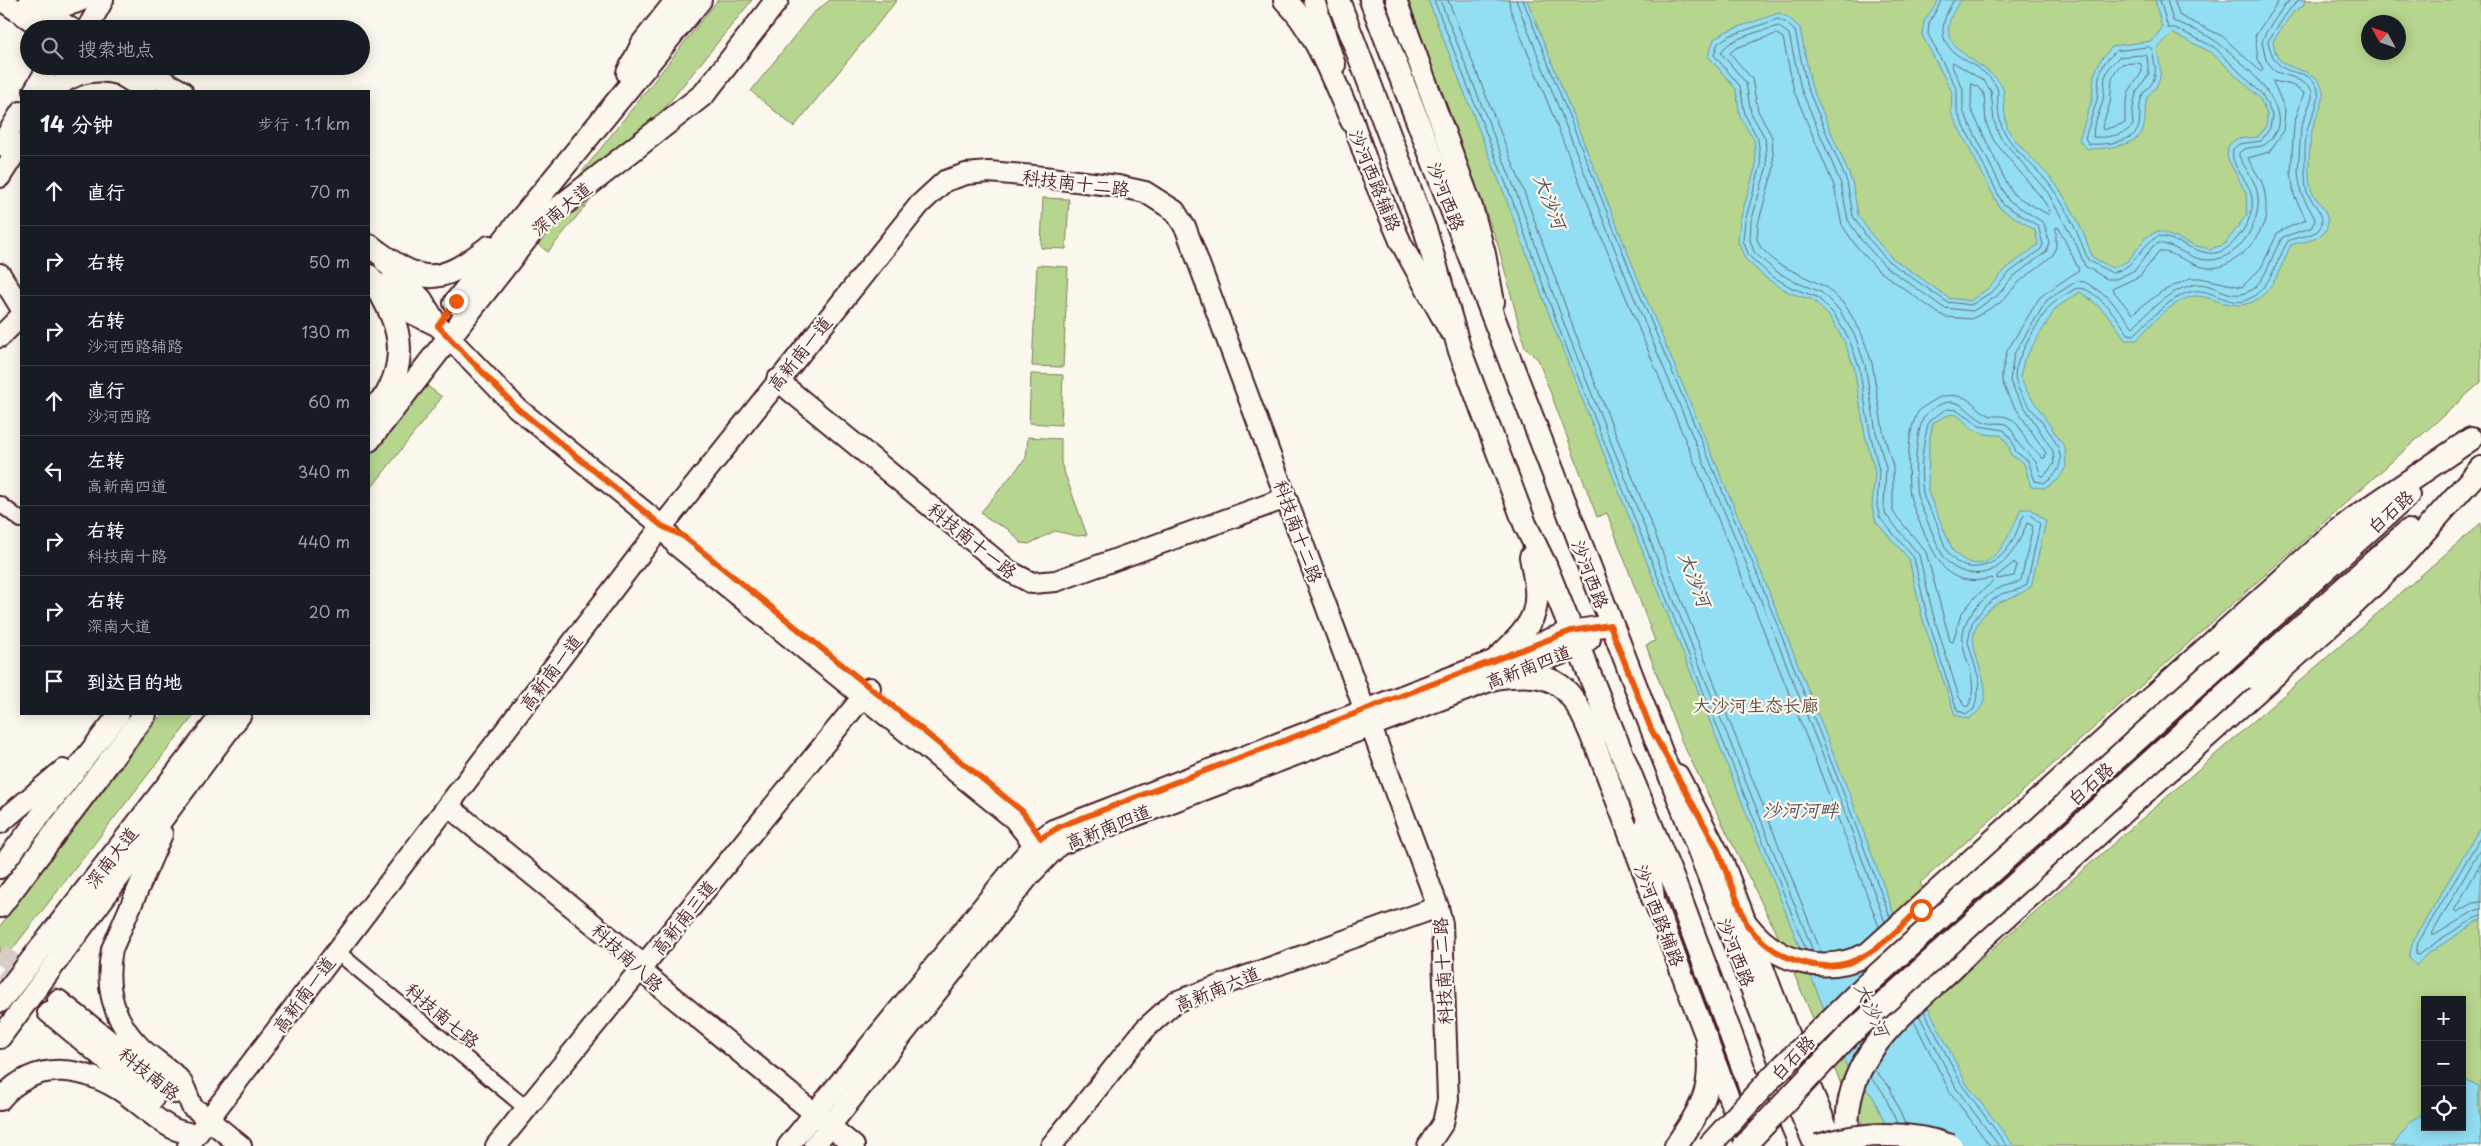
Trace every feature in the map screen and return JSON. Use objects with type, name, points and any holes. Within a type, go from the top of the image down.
[{"type":"main road","name":"深南大道","points":[[370,417],[387,394],[537,225],[704,94],[777,0]]},
{"type":"main road","points":[[756,27],[786,0]]},
{"type":"main road","points":[[1286,0],[1312,38],[1352,122]]},
{"type":"main road","name":"沙河西路","points":[[1338,0],[1426,232],[1460,351],[1525,524],[1545,564],[1591,682],[1674,882],[1750,1089],[1775,1146]]},
{"type":"main road","name":"沙河西路","points":[[1371,0],[1502,338],[1610,625],[1791,1089],[1817,1146]]},
{"type":"main road","name":"深南大道","points":[[370,439],[516,224],[611,108],[643,43],[690,4]]},
{"type":"main road","points":[[370,245],[407,272],[433,277],[445,274],[473,260],[516,224]]},
{"type":"main road","points":[[370,276],[390,309],[397,332],[397,370],[387,394]]},
{"type":"main road","points":[[1747,925],[1770,947],[1784,956],[1810,965],[1845,963],[1868,954],[2325,541],[2356,517],[2476,434]]},
{"type":"main road","name":"白石路","points":[[1709,1146],[1772,1077],[1852,998],[2476,434]]},
{"type":"main road","points":[[1849,1146],[1848,1120],[1855,1081],[1868,1052],[1891,1026],[1952,970],[1977,943],[2356,602],[2399,560],[2481,467]]},
{"type":"main road","name":"白石路","points":[[1745,1146],[1848,1036],[2242,679],[2481,467]]},
{"type":"main road","points":[[1525,524],[1538,594],[1537,607],[1523,632],[1497,668],[1554,681],[1568,692],[1578,705],[1594,741]]},
{"type":"main road","points":[[0,906],[144,715]]},
{"type":"main road","name":"深南大道","points":[[0,1001],[222,715]]},
{"type":"main road","points":[[1639,797],[1653,898]]},
{"type":"main road","points":[[1920,908],[1918,923],[1927,950],[1934,959],[1952,970]]},
{"type":"main road","points":[[1676,1146],[1694,1120],[1708,1086],[1711,1067],[1707,1040]]},
{"type":"main road","points":[[1817,1146],[1844,1139],[1885,1134],[1912,1136],[1951,1146]]},
{"type":"street","points":[[1,0],[50,20]]},
{"type":"street","points":[[28,11],[61,6],[82,0]]},
{"type":"street","points":[[77,20],[89,0]]},
{"type":"street","points":[[92,20],[104,0]]},
{"type":"street","points":[[104,0],[105,20]]},
{"type":"street","name":"沙河西路辅路","points":[[1314,0],[1352,122],[1401,243],[1460,351]]},
{"type":"street","points":[[1396,0],[1479,230],[1502,338]]},
{"type":"street","points":[[45,82],[64,81],[77,75]]},
{"type":"street","points":[[120,75],[145,90]]},
{"type":"street","points":[[153,75],[180,90]]},
{"type":"street","points":[[0,146],[20,114]]},
{"type":"street","points":[[0,177],[20,146]]},
{"type":"street","name":"科技南十二路","points":[[920,204],[945,182],[966,174],[982,172],[1118,186],[1144,192],[1167,204],[1175,211],[1186,229],[1438,906],[1442,924],[1448,1100],[1443,1123],[1428,1146]]},
{"type":"street","name":"高新南一道","points":[[198,1142],[208,1119],[662,526],[920,204]]},
{"type":"street","points":[[370,245],[422,299],[444,331],[517,408],[662,526],[676,545],[866,692],[1014,819],[1043,848]]},
{"type":"street","points":[[0,274],[20,306]]},
{"type":"street","points":[[370,275],[411,313],[444,331]]},
{"type":"street","points":[[0,337],[20,317]]},
{"type":"street","name":"科技南十一路","points":[[778,380],[1009,571],[1032,584],[1056,581],[1286,498]]},
{"type":"street","points":[[370,409],[387,394]]},
{"type":"street","points":[[0,504],[20,519]]},
{"type":"street","name":"高新南四道","points":[[788,1146],[1061,826],[1368,717],[1610,625]]},
{"type":"street","name":"沙河西路辅路","points":[[1591,682],[1588,712],[1594,741],[1745,1146]]},
{"type":"street","name":"高新南三道","points":[[496,1146],[866,692]]},
{"type":"street","points":[[0,1038],[240,715]]},
{"type":"street","points":[[0,823],[43,788],[115,719]]},
{"type":"street","points":[[0,868],[115,719]]},
{"type":"street","points":[[1651,729],[1716,846],[1809,1088],[1835,1146]]},
{"type":"street","points":[[174,804],[112,949],[109,966],[109,985],[112,1001],[126,1030],[138,1045],[180,1080],[192,1107]]},
{"type":"street","name":"科技南八路","points":[[448,806],[635,958],[640,970],[854,1146]]},
{"type":"street","name":"高新南四道","points":[[814,1146],[1043,848]]},
{"type":"street","name":"高新南六道","points":[[1051,1146],[1150,1024],[1175,1002],[1438,906]]},
{"type":"street","name":"科技南七路","points":[[336,951],[526,1108]]},
{"type":"street","name":"科技南路","points":[[198,1142],[54,1006],[192,1107],[241,1146]]},
{"type":"street","points":[[0,1100],[16,1084],[31,1076],[58,1070],[74,1071],[87,1074],[107,1083],[165,1124],[198,1142]]},
{"type":"green space","points":[[718,0],[752,0],[548,252],[530,238]]},
{"type":"green space","points":[[830,0],[897,0],[794,127],[751,91],[812,14]]},
{"type":"green space","name":"大沙河生态长廊","points":[[1407,0],[2481,0],[2481,382],[1920,883],[1966,972],[2481,523],[2481,1146],[1866,1146],[1862,1122],[1852,1108],[1841,1084],[1777,934],[1681,740],[1646,645],[1655,641],[1607,513],[1597,517],[1538,359],[1525,348],[1498,245]]},
{"type":"green space","points":[[1043,198],[1069,199],[1066,249],[1041,248]]},
{"type":"green space","points":[[1037,265],[1068,267],[1063,367],[1032,366]]},
{"type":"green space","points":[[1031,374],[1063,375],[1061,425],[1029,423]]},
{"type":"green space","points":[[418,379],[442,397],[370,490],[370,442]]},
{"type":"green space","points":[[1028,437],[1061,439],[1061,463],[1087,535],[1077,536],[1055,531],[1029,544],[1021,543],[1008,529],[989,520],[981,512],[1026,458]]},
{"type":"green space","points":[[161,715],[194,715],[0,965],[0,926]]},
{"type":"water","name":"沙河河畔","points":[[1428,0],[1527,0],[1641,286],[1758,564],[1850,795],[1929,1009],[1966,1083],[2014,1146],[1892,1146],[1885,1123],[1873,1097],[1847,1067],[1556,333],[1505,196]]},
{"type":"water","points":[[1939,0],[1962,0],[1957,5],[1948,27],[1950,38],[1956,47],[1986,70],[2002,86],[2009,131],[2057,186],[2082,229],[2092,257],[2112,268],[2128,261],[2146,237],[2158,231],[2210,249],[2225,244],[2247,214],[2246,193],[2227,157],[2228,146],[2236,139],[2258,137],[2266,126],[2267,114],[2259,97],[2211,52],[2172,33],[2157,49],[2160,77],[2156,87],[2148,97],[2142,133],[2129,143],[2102,148],[2087,149],[2079,140],[2092,99],[2094,75],[2101,59],[2113,46],[2152,41],[2162,28],[2155,0],[2305,0],[2303,6],[2293,12],[2273,41],[2276,54],[2281,61],[2313,76],[2318,80],[2323,92],[2322,102],[2314,122],[2309,167],[2311,189],[2327,216],[2327,227],[2325,232],[2317,238],[2291,245],[2275,279],[2260,297],[2250,303],[2238,305],[2194,296],[2178,303],[2162,314],[2137,340],[2125,340],[2106,313],[2080,292],[2056,308],[2024,360],[2020,376],[2025,388],[2065,448],[2066,467],[2058,480],[2046,488],[2031,487],[2024,463],[2011,455],[2008,444],[2001,435],[1977,431],[1955,415],[1943,417],[1933,423],[1929,442],[1928,492],[1953,551],[1966,561],[1977,564],[1987,561],[2004,544],[2021,509],[2031,509],[2046,521],[2031,587],[1996,604],[1978,623],[1974,635],[1974,648],[1985,686],[1985,698],[1980,709],[1968,719],[1955,715],[1922,617],[1909,559],[1876,522],[1872,507],[1875,471],[1865,435],[1854,367],[1844,341],[1830,317],[1813,300],[1790,293],[1767,279],[1745,259],[1738,241],[1740,220],[1756,165],[1754,140],[1740,117],[1736,89],[1708,56],[1714,39],[1727,31],[1779,13],[1788,17],[1800,28],[1811,85],[1852,181],[1858,215],[1871,234],[1891,257],[1949,298],[1970,301],[1990,287],[2007,268],[2038,245],[2035,230],[2000,208],[1951,113],[1952,92],[1922,35],[1924,21]]},
{"type":"water","points":[[2481,826],[2481,919],[2426,955],[2416,966],[2409,957],[2413,941]]},
{"type":"water","points":[[2466,1080],[2479,1086],[2481,1146],[2393,1146],[2410,1122],[2421,1115],[2421,1131],[2466,1131]]},
{"type":"tunnel","points":[[0,953],[58,1000]]},
{"type":"tunnel","points":[[0,973],[48,1012]]},
{"type":"route","points":[[456,301],[438,326],[517,408],[662,526],[683,536],[692,543],[1022,811],[1041,838],[1061,826],[1498,658],[1571,631],[1610,625],[1651,729],[1710,832],[1747,925],[1758,938],[1792,960],[1810,965],[1837,965],[1853,961],[1868,954],[1882,944],[1926,903],[1921,910]]},
{"type":"water label","name":"大沙河","points":[[1551,201]]},
{"type":"water label","name":"大沙河","points":[[1696,579]]},
{"type":"water label","name":"大沙河","points":[[1873,1009]]}]
